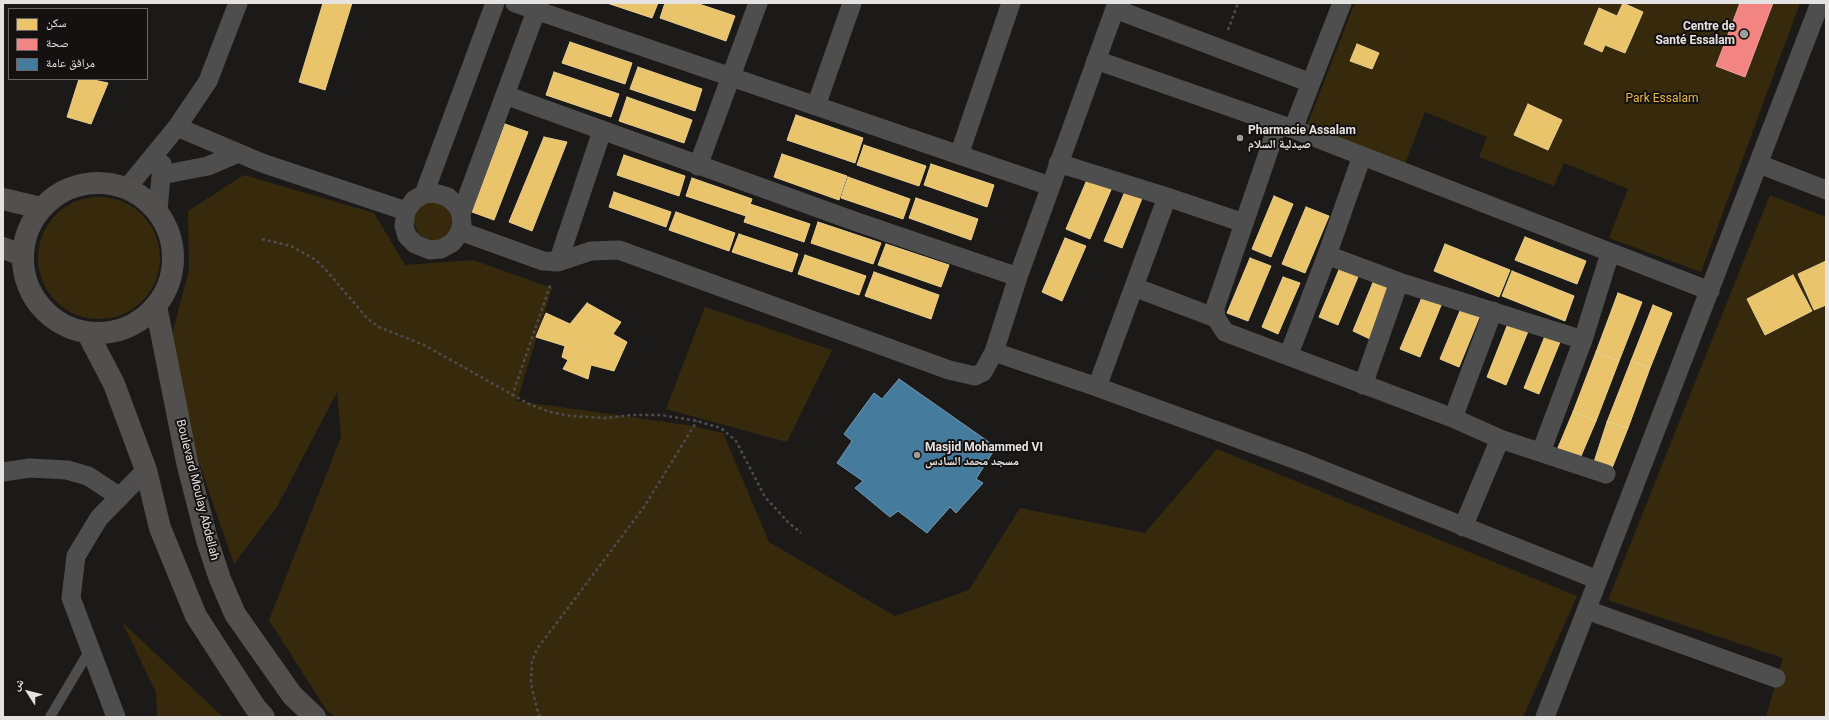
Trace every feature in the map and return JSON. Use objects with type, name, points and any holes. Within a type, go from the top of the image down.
[{"type":"main road","points":[[109,183],[127,188],[143,197],[158,212],[168,229],[173,249],[173,269],[167,289],[156,306],[126,329],[88,334],[54,320],[29,292],[12,251],[41,208],[55,195],[72,187],[84,184],[109,183]]},
{"type":"main road","points":[[3,199],[41,208]]},
{"type":"main road","name":"Boulevard Moulay Abdellah","points":[[156,306],[187,462],[207,540],[220,579],[235,614],[292,695],[315,717]]},
{"type":"main road","points":[[88,334],[114,384],[146,470],[160,528],[196,616],[255,707],[264,717]]},
{"type":"street","points":[[127,188],[177,127],[208,81],[238,3]]},
{"type":"street","points":[[424,194],[495,3]]},
{"type":"street","points":[[515,3],[538,6],[816,106],[1050,186]]},
{"type":"street","points":[[698,166],[758,3]]},
{"type":"street","points":[[816,106],[852,3]]},
{"type":"street","points":[[959,155],[1011,3]]},
{"type":"street","points":[[1342,3],[1311,83],[1285,126],[1244,223],[1218,297],[1215,308],[1216,318],[1226,332],[1289,354],[1363,385],[1453,418],[1500,439],[1606,474]]},
{"type":"street","points":[[1545,717],[1820,3]]},
{"type":"street","points":[[460,222],[458,208],[448,197],[434,193],[424,194],[414,200],[406,211],[404,221],[407,236],[415,244],[424,249],[441,249],[452,243],[460,222],[505,95],[538,6]]},
{"type":"street","points":[[460,222],[543,261],[558,262],[591,251],[619,250],[964,374],[976,376],[983,372],[994,352],[1018,277],[1058,163],[1116,6],[1220,49],[1311,83]]},
{"type":"street","points":[[1096,60],[1285,126],[1710,291]]},
{"type":"street","points":[[505,95],[698,166],[1018,277]]},
{"type":"street","points":[[177,127],[262,163],[406,211]]},
{"type":"street","points":[[558,262],[602,131]]},
{"type":"street","points":[[158,212],[164,142]]},
{"type":"street","points":[[161,175],[208,166],[238,153]]},
{"type":"street","points":[[1289,354],[1327,255],[1362,156]]},
{"type":"street","points":[[1058,163],[1244,223]]},
{"type":"street","points":[[1759,164],[1826,190]]},
{"type":"street","points":[[1097,387],[1167,197]]},
{"type":"street","points":[[1541,452],[1583,340],[1610,253]]},
{"type":"street","points":[[1327,255],[1399,282],[1583,340]]},
{"type":"street","points":[[1363,385],[1399,282]]},
{"type":"street","points":[[1134,287],[1216,318]]},
{"type":"street","points":[[1453,418],[1493,311]]},
{"type":"street","points":[[994,352],[1097,387],[1305,463],[1598,580]]},
{"type":"street","points":[[1463,527],[1500,439]]},
{"type":"street","points":[[3,472],[30,468],[67,470],[88,476],[120,497]]},
{"type":"street","points":[[116,717],[71,598],[76,556],[99,518],[146,470]]},
{"type":"street","points":[[1587,610],[1776,678]]},
{"type":"lane","points":[[50,717],[91,648]]},
{"type":"path","points":[[1220,49],[1238,3]]},
{"type":"path","points":[[262,239],[291,246],[316,260],[345,291],[362,313],[379,327],[424,345],[512,396],[550,412],[571,416],[605,418],[633,415],[661,415],[696,421],[721,428],[736,441],[765,497],[788,522],[801,533]]},
{"type":"path","points":[[512,396],[558,262]]},
{"type":"path","points":[[540,717],[531,684],[532,660],[537,650],[644,507],[696,421]]},
{"type":"green space","name":"Park Essalam","points":[[1355,3],[1800,3],[1701,272],[1609,238],[1628,189],[1564,163],[1554,186],[1479,157],[1487,137],[1425,112],[1404,166],[1306,128]]},
{"type":"green space","points":[[244,175],[374,213],[405,265],[473,260],[552,288],[517,401],[687,425],[723,433],[769,542],[895,616],[969,590],[1020,508],[1145,533],[1217,449],[1577,596],[1523,717],[336,717],[327,711],[269,620],[341,437],[337,392],[278,505],[234,564],[195,451],[172,335],[189,270],[188,211]]},
{"type":"green space","points":[[1770,195],[1826,217],[1826,717],[1766,717],[1783,658],[1608,600]]},
{"type":"green space","points":[[99,197],[111,198],[122,202],[133,207],[142,215],[150,224],[155,235],[159,246],[159,270],[155,281],[150,292],[142,301],[133,309],[122,314],[111,318],[99,319],[87,318],[76,314],[65,309],[56,301],[48,292],[43,281],[39,270],[38,258],[39,246],[43,235],[48,224],[56,215],[65,207],[76,202],[87,198]]},
{"type":"green space","points":[[439,200],[454,216],[452,230],[440,240],[433,241],[419,235],[413,221],[414,214],[424,202]]},
{"type":"green space","points":[[705,307],[832,350],[787,442],[666,409]]},
{"type":"green space","points":[[122,622],[223,717],[157,717],[156,692]]},
{"type":"building: سكن","points":[[323,3],[352,3],[325,90],[299,82]]},
{"type":"building: سكن","points":[[607,3],[658,3],[652,18]]},
{"type":"building: سكن","points":[[665,3],[696,3],[735,16],[726,41],[660,18]]},
{"type":"building: سكن","points":[[1623,3],[1643,12],[1625,53],[1605,45],[1602,52],[1584,44],[1599,8],[1617,16]]},
{"type":"building: سكن","points":[[570,42],[632,63],[625,84],[562,63]]},
{"type":"building: سكن","points":[[1357,44],[1379,53],[1372,69],[1350,61]]},
{"type":"building: سكن","points":[[638,67],[702,89],[695,111],[630,89]]},
{"type":"building: سكن","points":[[554,72],[619,94],[611,117],[546,95]]},
{"type":"building: سكن","points":[[79,80],[94,80],[108,83],[91,124],[67,117]]},
{"type":"building: سكن","points":[[627,97],[692,120],[684,143],[619,121]]},
{"type":"building: سكن","points":[[1528,104],[1562,120],[1548,150],[1514,135]]},
{"type":"building: سكن","points":[[796,115],[863,138],[855,163],[787,140]]},
{"type":"building: سكن","points":[[505,124],[528,132],[494,220],[472,212]]},
{"type":"building: سكن","points":[[544,137],[567,142],[532,231],[509,222]]},
{"type":"building: سكن","points":[[864,145],[926,166],[919,186],[857,165]]},
{"type":"building: سكن","points":[[782,154],[847,176],[839,200],[774,177]]},
{"type":"building: سكن","points":[[624,155],[685,176],[679,196],[617,175]]},
{"type":"building: سكن","points":[[931,164],[994,185],[987,207],[924,185]]},
{"type":"building: سكن","points":[[1089,175],[1113,185],[1090,239],[1066,229]]},
{"type":"building: سكن","points":[[848,177],[910,199],[903,219],[841,198]]},
{"type":"building: سكن","points":[[692,178],[752,199],[746,216],[686,196]]},
{"type":"building: سكن","points":[[1126,189],[1143,196],[1122,248],[1104,241]]},
{"type":"building: سكن","points":[[614,192],[671,212],[666,227],[609,207]]},
{"type":"building: سكن","points":[[1274,196],[1293,204],[1271,257],[1252,249]]},
{"type":"building: سكن","points":[[916,198],[978,219],[971,240],[909,218]]},
{"type":"building: سكن","points":[[750,204],[810,224],[804,242],[744,222]]},
{"type":"building: سكن","points":[[1306,207],[1329,216],[1305,273],[1282,264]]},
{"type":"building: سكن","points":[[676,212],[735,233],[729,251],[669,230]]},
{"type":"building: سكن","points":[[818,222],[881,243],[873,264],[811,243]]},
{"type":"building: سكن","points":[[739,234],[798,254],[792,272],[732,252]]},
{"type":"building: سكن","points":[[1525,237],[1586,261],[1577,284],[1515,260]]},
{"type":"building: سكن","points":[[1065,238],[1086,246],[1062,301],[1042,292]]},
{"type":"building: سكن","points":[[886,244],[949,265],[941,287],[878,265]]},
{"type":"building: سكن","points":[[1445,244],[1510,270],[1499,297],[1434,271]]},
{"type":"building: سكن","points":[[805,255],[866,276],[859,295],[798,274]]},
{"type":"building: سكن","points":[[1250,258],[1271,266],[1248,321],[1227,313]]},
{"type":"building: سكن","points":[[1826,261],[1826,305],[1814,310],[1798,274]]},
{"type":"building: سكن","points":[[1341,265],[1360,272],[1338,325],[1319,317]]},
{"type":"building: سكن","points":[[1512,271],[1574,296],[1565,321],[1502,296]]},
{"type":"building: سكن","points":[[874,272],[939,295],[931,319],[865,296]]},
{"type":"building: سكن","points":[[1793,275],[1812,311],[1765,335],[1747,299]]},
{"type":"building: سكن","points":[[1283,277],[1300,283],[1278,334],[1262,327]]},
{"type":"building: سكن","points":[[1374,280],[1392,287],[1370,339],[1353,331]]},
{"type":"building: سكن","points":[[1618,293],[1642,302],[1619,361],[1596,352]]},
{"type":"building: سكن","points":[[1423,295],[1442,303],[1420,357],[1400,349]]},
{"type":"building: سكن","points":[[587,303],[621,322],[613,334],[627,342],[614,371],[591,365],[588,379],[563,369],[568,360],[562,357],[565,346],[536,337],[546,313],[570,324]]},
{"type":"building: سكن","points":[[1653,305],[1672,313],[1650,368],[1631,361]]},
{"type":"building: سكن","points":[[1462,306],[1481,313],[1459,367],[1440,359]]},
{"type":"building: سكن","points":[[1509,321],[1529,329],[1506,385],[1487,377]]},
{"type":"building: سكن","points":[[1545,336],[1560,342],[1539,394],[1524,388]]},
{"type":"building: سكن","points":[[1596,352],[1619,361],[1596,421],[1573,412]]},
{"type":"building: سكن","points":[[1631,361],[1650,368],[1628,428],[1607,422]]},
{"type":"building: سكن","points":[[1573,412],[1596,421],[1581,456],[1557,450]]},
{"type":"building: سكن","points":[[1607,422],[1628,428],[1612,468],[1594,462]]},
{"type":"building: صحة","name":"Centre de Santé Essalam","points":[[1740,3],[1773,3],[1745,77],[1716,66]]},
{"type":"building: مرافق عامة","name":"Masjid Mohammed VI مسجد محمد السادس","points":[[899,379],[996,447],[976,479],[983,483],[956,513],[950,507],[927,533],[898,511],[890,517],[855,488],[863,481],[837,463],[852,441],[844,434],[874,393],[882,399]]},
{"type":"place","name":"Centre de Santé Essalam","points":[[1744,34]]},
{"type":"place","name":"Pharmacie Assalam صيدلية السلام","points":[[1240,138]]},
{"type":"place","name":"Masjid Mohammed VI مسجد محمد السادس","points":[[917,455]]}]
